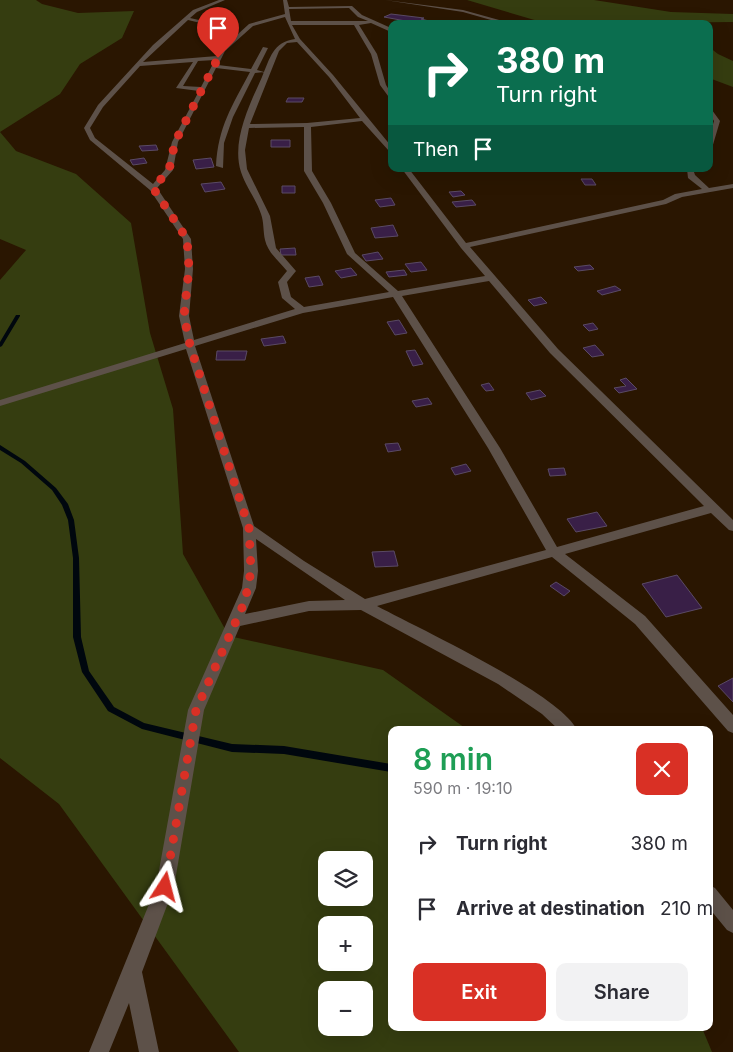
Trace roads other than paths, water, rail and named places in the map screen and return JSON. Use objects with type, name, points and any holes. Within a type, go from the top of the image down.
[{"type":"street","points":[[99,1052],[165,887],[187,751],[196,710],[236,621],[249,588],[251,571],[249,528],[190,345],[184,316],[189,268],[187,239],[153,188],[92,139],[87,128],[100,106],[185,18],[200,8],[223,0]]},
{"type":"street","points":[[285,0],[289,23],[298,40],[331,76],[364,119],[388,145]]},
{"type":"street","points":[[387,0],[463,11],[497,20]]},
{"type":"street","points":[[153,188],[169,170],[175,142],[218,58],[237,36],[251,25],[287,11],[350,7],[360,16],[388,27]]},
{"type":"street","points":[[185,18],[215,25],[237,36]]},
{"type":"street","points":[[289,23],[355,22],[381,25]]},
{"type":"street","points":[[355,22],[374,54],[383,85],[388,93]]},
{"type":"street","points":[[298,40],[285,42],[277,50],[266,73],[247,126],[242,145],[242,161],[245,174],[269,224],[272,247],[292,271],[282,282],[287,298],[302,310]]},
{"type":"street","points":[[220,166],[221,143],[230,117],[265,48]]},
{"type":"street","points":[[139,64],[218,58]]},
{"type":"street","points":[[197,59],[180,88],[203,89]]},
{"type":"street","points":[[214,66],[266,73]]},
{"type":"street","points":[[383,85],[388,85]]},
{"type":"street","points":[[713,114],[717,120],[713,134]]},
{"type":"street","points":[[247,126],[307,125],[364,119]]},
{"type":"street","points":[[307,125],[309,132],[308,171],[328,203],[351,254],[396,294],[494,448],[553,551],[640,620],[733,726]]},
{"type":"street","points":[[407,172],[464,246],[554,351],[733,527]]},
{"type":"street","points":[[690,172],[691,176],[707,190]]},
{"type":"street","points":[[464,246],[666,202],[681,193],[707,190],[719,186],[733,186]]},
{"type":"street","points":[[0,403],[302,310],[454,282],[491,278]]},
{"type":"street","points":[[236,621],[309,606],[363,605],[713,508]]},
{"type":"street","points":[[249,528],[299,564],[363,605],[503,680],[546,709],[565,726]]},
{"type":"street","points":[[713,899],[733,924]]},
{"type":"street","points":[[132,972],[149,1052]]},
{"type":"waterway","points":[[0,346],[18,316]]},
{"type":"waterway","points":[[0,447],[23,462],[54,489],[65,504],[71,520],[76,558],[77,637],[86,672],[111,709],[142,726],[232,748],[284,750],[388,767]]}]
